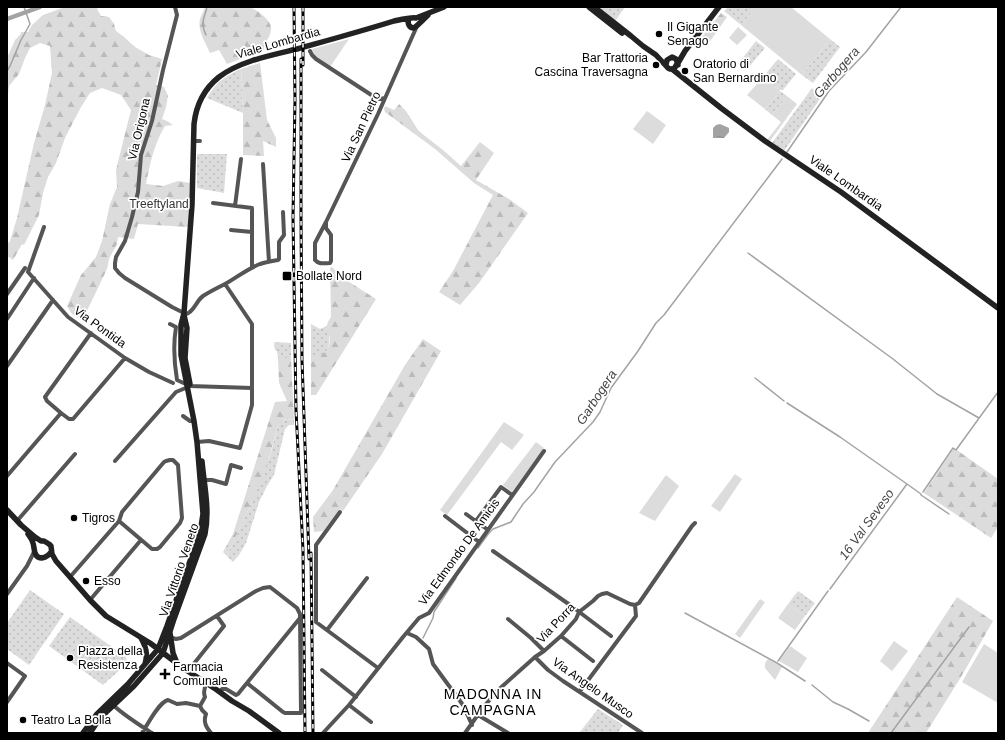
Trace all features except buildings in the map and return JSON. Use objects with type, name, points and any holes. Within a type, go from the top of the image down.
[{"type":"street","name":"Via Origona","points":[[175,7],[176,14],[162,70],[152,121],[141,155],[138,192],[125,241],[114,263],[115,268],[119,273],[154,296],[184,313]]},
{"type":"street","points":[[412,39],[409,24],[412,17],[416,18],[444,7]]},
{"type":"street","points":[[589,7],[630,39],[643,46]]},
{"type":"street","points":[[594,7],[656,55],[668,68],[672,69],[676,68],[685,52],[719,7]]},
{"type":"street","points":[[409,24],[414,28],[433,11]]},
{"type":"street","points":[[416,18],[418,20],[418,25]]},
{"type":"street","name":"Viale Lombardia","points":[[184,313],[192,205],[195,116],[199,102],[208,88],[218,78],[237,66],[394,22],[409,24]]},
{"type":"street","name":"Via San Pietro","points":[[326,222],[326,228],[331,235],[331,261],[330,263],[320,263],[315,260],[315,243],[385,98],[418,25]]},
{"type":"street","points":[[310,51],[312,56],[316,59],[376,98],[385,98]]},
{"type":"street","points":[[666,65],[667,60],[685,52]]},
{"type":"street","points":[[656,55],[676,59],[682,76]]},
{"type":"street","name":"Viale Lombardia","points":[[672,69],[760,137],[847,196],[998,308]]},
{"type":"street","points":[[193,141],[200,141]]},
{"type":"street","points":[[235,206],[241,159]]},
{"type":"street","points":[[263,164],[267,207],[269,262]]},
{"type":"street","points":[[213,203],[252,208],[252,268]]},
{"type":"street","points":[[184,313],[189,314],[201,298],[252,268],[260,264],[279,259],[279,242],[284,235],[283,212]]},
{"type":"street","points":[[7,294],[27,270],[44,228]]},
{"type":"street","points":[[231,230],[252,232]]},
{"type":"street","name":"Via Pontida","points":[[27,270],[68,317],[125,358],[149,372],[173,383]]},
{"type":"street","points":[[7,319],[34,278]]},
{"type":"street","points":[[198,442],[209,441],[240,448],[252,405],[252,324],[225,284]]},
{"type":"street","points":[[7,366],[53,300]]},
{"type":"street","name":"Via Vittorio Veneto","points":[[83,733],[97,714],[134,686],[163,653],[205,534],[208,510],[202,480],[197,418],[181,358],[180,348],[181,325],[184,313]]},
{"type":"street","points":[[170,324],[176,327],[174,357],[177,380],[188,386]]},
{"type":"street","points":[[91,334],[45,397],[47,401],[69,419],[73,419],[125,358]]},
{"type":"street","points":[[115,461],[178,390],[188,386],[252,388]]},
{"type":"street","name":"Via Vittorio Veneto","points":[[188,386],[198,442]]},
{"type":"street","points":[[7,476],[61,413]]},
{"type":"street","points":[[183,416],[190,421],[194,421]]},
{"type":"street","name":"Via Edmondo De Amicis","points":[[323,733],[349,705],[419,618],[429,613],[544,451]]},
{"type":"street","points":[[19,523],[75,454]]},
{"type":"street","points":[[69,576],[119,521],[122,512],[164,462],[166,460],[170,460],[176,462],[178,468],[182,514],[180,523],[157,549],[152,549],[119,521]]},
{"type":"street","points":[[202,480],[212,480],[226,484],[231,465],[241,468]]},
{"type":"street","name":"Via Vittorio Veneto","points":[[91,732],[111,703],[158,649],[197,545],[202,514],[202,480]]},
{"type":"street","points":[[476,521],[501,487],[512,495]]},
{"type":"street","points":[[7,510],[32,539],[37,556],[43,557],[69,576]]},
{"type":"street","points":[[340,512],[316,545],[316,622],[378,668]]},
{"type":"street","points":[[466,514],[488,530]]},
{"type":"street","points":[[445,516],[480,542]]},
{"type":"street","points":[[19,523],[41,541],[44,541],[51,546],[53,557],[90,600],[109,618],[140,636],[188,671],[249,711],[279,733]]},
{"type":"street","points":[[580,692],[636,616],[635,604],[641,601],[692,526],[696,523]]},
{"type":"street","points":[[90,600],[141,540]]},
{"type":"street","points":[[7,594],[27,565],[36,544],[41,541]]},
{"type":"street","points":[[493,551],[611,636]]},
{"type":"street","points":[[27,565],[36,559],[49,556],[51,552]]},
{"type":"street","points":[[327,630],[367,578]]},
{"type":"street","points":[[177,663],[174,658],[170,636],[179,639],[263,588],[270,587],[297,608],[301,617],[301,713],[283,712],[247,683]]},
{"type":"street","name":"Via Porra","points":[[466,733],[485,705],[497,691],[560,636],[576,620],[579,612],[604,593],[610,594],[630,604],[635,604]]},
{"type":"street","points":[[188,671],[224,626],[217,616]]},
{"type":"street","points":[[220,692],[222,689],[226,688],[237,695],[301,617]]},
{"type":"street","points":[[508,619],[544,651]]},
{"type":"street","points":[[407,633],[422,641],[429,649],[433,664],[463,705],[472,725]]},
{"type":"street","points":[[140,636],[147,653],[144,666]]},
{"type":"street","points":[[560,636],[593,661]]},
{"type":"street","name":"Via Angelo Musco","points":[[535,658],[562,681],[642,733]]},
{"type":"street","points":[[7,663],[25,676],[7,702]]},
{"type":"street","points":[[322,670],[356,696]]},
{"type":"street","points":[[200,706],[205,697],[203,693],[204,687],[207,683]]},
{"type":"street","points":[[144,731],[164,701],[168,700],[177,704],[186,703],[200,706],[206,714],[204,721],[211,733]]},
{"type":"street","points":[[111,703],[144,731],[152,733]]},
{"type":"street","points":[[349,705],[371,722]]},
{"type":"street","points":[[478,715],[508,733]]},
{"type":"green space","name":"Treeftyland","points":[[65,7],[98,7],[97,9],[101,16],[109,17],[114,24],[116,31],[135,47],[149,55],[162,59],[156,85],[164,87],[168,96],[162,119],[173,125],[165,126],[158,140],[146,184],[163,186],[178,181],[190,183],[188,227],[138,224],[134,239],[118,237],[117,244],[109,259],[107,269],[86,313],[84,322],[72,314],[67,306],[81,275],[96,257],[102,241],[110,204],[117,187],[116,170],[131,110],[121,95],[102,88],[90,93],[65,138],[56,163],[48,177],[39,215],[24,245],[22,244],[13,260],[7,256],[7,244],[10,241],[17,218],[52,73],[50,46],[40,43],[30,48],[19,74],[9,86],[7,102],[7,58],[15,40],[21,32],[28,32],[32,25],[43,15]]},
{"type":"green space","points":[[205,7],[251,8],[265,17],[270,24],[271,30],[264,50],[227,64],[219,50],[210,53],[202,37],[199,23]]},
{"type":"green space","points":[[597,7],[625,7],[615,21]]},
{"type":"green space","points":[[728,7],[756,7],[741,25],[724,11]]},
{"type":"green space","points":[[756,7],[791,7],[830,39],[802,75],[741,25]]},
{"type":"green space","points":[[721,13],[727,17],[708,44],[700,39]]},
{"type":"green space","points":[[738,27],[747,35],[737,45],[729,38]]},
{"type":"green space","points":[[349,39],[330,67],[317,57],[312,49]]},
{"type":"green space","points":[[830,39],[840,47],[813,83],[802,75]]},
{"type":"green space","points":[[756,41],[765,48],[747,69],[738,64]]},
{"type":"green space","points":[[778,59],[796,74],[783,90],[779,90],[763,77]]},
{"type":"green space","points":[[260,63],[267,120],[276,138],[276,147],[263,141],[264,156],[243,155],[241,69]]},
{"type":"green space","points":[[241,69],[243,113],[207,98],[213,88],[221,80]]},
{"type":"green space","points":[[763,77],[780,91],[765,109],[747,95]]},
{"type":"green space","points":[[812,88],[822,96],[784,151],[772,143]]},
{"type":"green space","points":[[780,91],[787,96],[772,115],[765,109]]},
{"type":"green space","points":[[787,96],[797,104],[770,141],[767,140],[781,122],[772,115]]},
{"type":"green space","points":[[399,104],[406,111],[418,130],[461,166],[480,142],[494,153],[476,180],[509,199],[528,213],[479,283],[460,305],[439,292],[453,271],[493,195],[474,183],[435,149],[385,112],[385,106],[394,110]]},
{"type":"green space","points":[[647,111],[666,125],[653,144],[633,129]]},
{"type":"green space","points":[[197,154],[227,154],[224,193],[197,188]]},
{"type":"green space","points":[[332,267],[343,278],[376,299],[316,395],[311,395],[311,359],[327,350],[330,343],[327,326],[331,317],[330,268]]},
{"type":"green space","points":[[311,324],[320,329],[327,326],[329,346],[325,353],[321,356],[311,359]]},
{"type":"green space","points":[[423,339],[441,351],[382,454],[343,511],[340,509],[323,531],[314,532],[313,517],[333,490],[405,365]]},
{"type":"green space","points":[[274,342],[291,343],[291,358],[278,358]]},
{"type":"green space","points":[[278,358],[291,358],[294,420],[283,420],[278,425],[265,473],[227,556],[223,552],[233,534],[275,402],[287,401],[279,383]]},
{"type":"green space","points":[[287,419],[294,420],[294,425],[289,425],[285,429],[274,475],[259,502],[246,543],[233,562],[227,556],[249,508],[270,456],[278,425],[280,421]]},
{"type":"green space","points":[[504,422],[524,435],[512,450],[501,442],[447,515],[440,510]]},
{"type":"green space","points":[[536,442],[544,448],[512,492],[503,485]]},
{"type":"green space","points":[[954,448],[998,479],[998,527],[991,538],[924,493]]},
{"type":"green space","points":[[735,474],[742,479],[720,512],[711,506]]},
{"type":"green space","points":[[666,475],[679,486],[655,521],[639,513]]},
{"type":"green space","points":[[30,590],[64,614],[29,665],[7,649],[7,623]]},
{"type":"green space","points":[[798,591],[815,603],[805,616],[788,604]]},
{"type":"green space","points":[[957,597],[993,621],[961,677],[926,733],[868,733]]},
{"type":"green space","points":[[760,599],[765,602],[740,638],[735,634]]},
{"type":"green space","points":[[788,604],[805,616],[795,630],[778,618]]},
{"type":"green space","points":[[70,617],[126,657],[127,660],[124,666],[103,685],[49,646]]},
{"type":"green space","points":[[894,641],[908,651],[892,671],[880,661]]},
{"type":"green space","points":[[984,644],[998,653],[998,703],[962,682]]},
{"type":"green space","points":[[790,646],[807,658],[798,672],[779,661]]},
{"type":"green space","points":[[768,659],[782,667],[775,680],[765,668],[765,663]]},
{"type":"green space","points":[[598,709],[623,725],[618,733],[580,732]]},
{"type":"water","points":[[720,124],[729,128],[729,132],[724,138],[713,138],[713,128]]},
{"type":"waterway","points":[[7,71],[30,24],[24,7]]},
{"type":"waterway","points":[[7,19],[40,7]]},
{"type":"waterway","points":[[206,35],[203,24],[207,7]]},
{"type":"waterway","name":"Garbogera","points":[[787,152],[829,91],[866,52],[901,7]]},
{"type":"waterway","name":"Garbogera","points":[[478,548],[493,529],[511,522],[555,462],[593,422],[600,412],[611,388],[656,323],[664,315],[782,159]]},
{"type":"waterway","points":[[748,253],[893,359],[937,394],[979,418]]},
{"type":"waterway","points":[[755,378],[784,401]]},
{"type":"waterway","name":"16 Val Seveso","points":[[923,492],[953,448],[956,450],[998,392]]},
{"type":"waterway","points":[[787,403],[840,437],[907,484]]},
{"type":"waterway","name":"16 Val Seveso","points":[[830,589],[907,484],[921,494]]},
{"type":"waterway","points":[[921,495],[949,514]]},
{"type":"waterway","name":"Garbogera","points":[[423,638],[433,618],[434,612],[456,578]]},
{"type":"waterway","name":"16 Val Seveso","points":[[778,661],[828,591]]},
{"type":"waterway","name":"16 Val Seveso","points":[[685,613],[777,663]]},
{"type":"waterway","points":[[891,733],[969,627]]},
{"type":"waterway","points":[[777,663],[805,681]]},
{"type":"waterway","points":[[812,685],[833,702],[869,721]]},
{"type":"railway","points":[[294,7],[295,100],[293,217],[296,410],[303,550],[305,733]]},
{"type":"railway","points":[[303,7],[303,65]]},
{"type":"railway","points":[[301,59],[302,360],[309,559]]},
{"type":"railway","points":[[311,553],[313,733]]},
{"type":"place","name":"Il Gigante Senago","points":[[659,34]]},
{"type":"place","name":"Bar Trattoria Cascina Traversagna","points":[[656,65]]},
{"type":"place","name":"Oratorio di San Bernardino","points":[[685,71]]},
{"type":"place","name":"Bollate Nord","points":[[287,276]]},
{"type":"place","name":"Tigros","points":[[74,518]]},
{"type":"place","name":"Esso","points":[[86,581]]},
{"type":"place","name":"Piazza della Resistenza","points":[[70,658]]},
{"type":"place","name":"Farmacia Comunale","points":[[165,674]]},
{"type":"place","name":"Teatro La Bolla","points":[[23,720]]},
{"type":"district","name":"MADONNA IN CAMPAGNA","points":[[493,702]]}]
